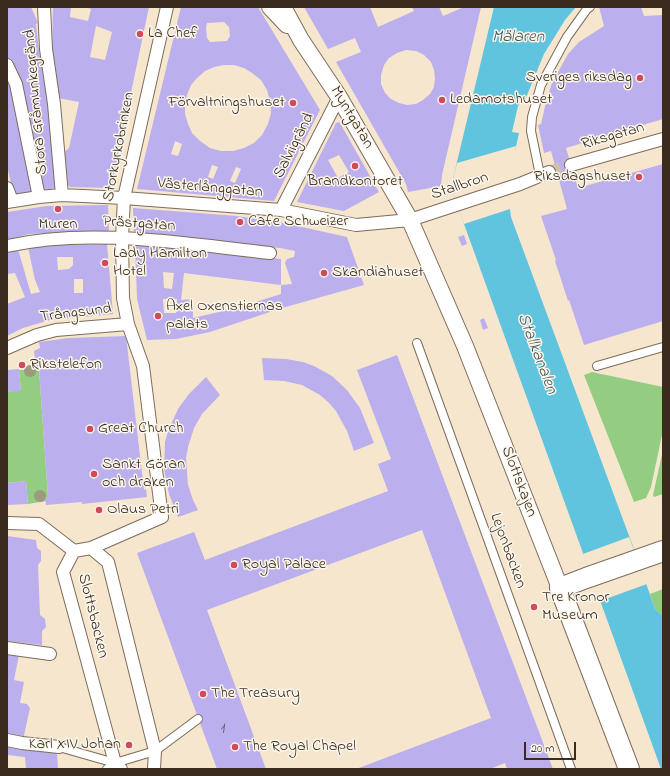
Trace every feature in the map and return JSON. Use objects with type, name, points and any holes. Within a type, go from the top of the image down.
[{"type":"street","name":"Stora Gråmunkegränd","points":[[44,7],[46,49],[54,104],[62,195]]},
{"type":"street","name":"Storkyrkobrinken","points":[[92,548],[162,517],[143,366],[128,324],[123,298],[122,238],[124,198],[167,7]]},
{"type":"street","name":"Myntgatan","points":[[270,7],[301,40]]},
{"type":"street","name":"Myntgatan","points":[[283,7],[301,40],[339,97],[398,198]]},
{"type":"street","points":[[7,65],[16,84],[39,197]]},
{"type":"street","name":"Salviigränd","points":[[281,210],[339,97]]},
{"type":"street","name":"Riksgatan","points":[[572,165],[663,139]]},
{"type":"street","name":"Stallbron","points":[[410,220],[516,186],[545,173]]},
{"type":"street","points":[[7,188],[9,202]]},
{"type":"street","name":"Västerlånggatan","points":[[9,202],[62,195],[124,198],[281,210],[356,225],[410,220]]},
{"type":"street","name":"Slottskajen","points":[[398,198],[410,220],[465,346],[629,769]]},
{"type":"street","name":"Prästgatan","points":[[7,246],[49,239],[122,238],[270,253]]},
{"type":"street","name":"Trångsund","points":[[7,348],[37,335],[56,330],[128,324]]},
{"type":"street","points":[[7,523],[39,524],[74,551]]},
{"type":"street","name":"Slottsbacken","points":[[114,767],[63,572],[74,551],[92,548],[108,562],[155,751],[154,769]]},
{"type":"street","points":[[560,588],[663,551]]},
{"type":"street","points":[[7,648],[50,654]]},
{"type":"street","points":[[7,740],[59,747]]},
{"type":"lane","points":[[545,173],[530,131],[532,117],[541,85],[567,37],[590,7]]},
{"type":"lane","name":"Lejonbacken","points":[[417,343],[571,769]]},
{"type":"lane","points":[[597,366],[663,347]]},
{"type":"lane","points":[[59,747],[114,767],[155,751],[198,719]]},
{"type":"green space","points":[[39,369],[48,497],[45,498],[46,501],[28,504],[26,481],[7,483],[7,392],[21,390],[19,370]]},
{"type":"green space","points":[[592,372],[663,387],[663,430],[651,487],[646,498],[634,502],[584,375]]},
{"type":"green space","points":[[663,450],[663,494],[654,497],[653,495]]},
{"type":"green space","points":[[663,589],[663,616],[655,609],[650,594]]},
{"type":"water","name":"Mälaren","points":[[494,7],[576,7],[565,20],[544,54],[525,100],[523,99],[518,106],[512,132],[519,133],[511,175],[509,196],[511,217],[655,609],[663,616],[663,769],[661,769],[451,187]]},
{"type":"pier","points":[[516,146],[510,186],[510,209],[464,224],[451,187],[457,163]]},
{"type":"pier","points":[[629,537],[647,584],[600,601],[583,554]]},
{"type":"building","points":[[8,7],[31,7],[38,23],[36,24],[47,96],[55,188],[43,190],[24,94],[7,56]]},
{"type":"building","points":[[53,7],[71,7],[70,17],[88,21],[91,9],[86,7],[149,7],[111,188],[70,187],[65,182],[63,153],[69,148],[79,102],[58,98],[52,50]],"holes":[[[96,26],[112,32],[105,60],[90,57]]]},
{"type":"building","name":"Förvaltningshuset","points":[[181,7],[258,7],[320,110],[274,201],[137,189]],"holes":[[[224,22],[229,27],[230,36],[227,41],[210,42],[207,38],[207,23]],[[234,65],[244,68],[261,80],[267,90],[271,113],[268,124],[262,135],[254,143],[244,148],[233,151],[221,151],[210,148],[192,133],[188,124],[185,114],[185,104],[191,85],[205,71],[214,67]],[[175,141],[182,144],[178,156],[171,154]],[[212,165],[218,167],[213,179],[208,177]],[[236,167],[241,169],[235,183],[230,181]]]},
{"type":"building","name":"Ledamotshuset","points":[[304,7],[370,7],[378,27],[414,11],[412,7],[439,7],[443,16],[464,7],[481,7],[442,175],[441,186],[408,192],[406,184],[336,62],[361,52],[355,38],[328,49]],"holes":[[[406,50],[416,51],[424,55],[431,62],[435,78],[434,87],[430,94],[423,100],[416,104],[407,105],[391,99],[385,93],[381,84],[381,75],[384,65],[389,58]]]},
{"type":"building","name":"Riksdagshuset","points":[[599,7],[641,7],[644,16],[663,15],[663,119],[566,148],[578,188],[663,164],[663,321],[584,345],[569,300],[568,301],[541,216],[567,209],[551,151],[544,153],[538,125],[541,124],[552,83],[568,54],[579,42],[604,26]]},
{"type":"building","points":[[7,81],[15,98],[35,192],[14,196],[7,166]]},
{"type":"building","name":"Brandkontoret","points":[[336,123],[340,123],[379,192],[344,211],[297,202]],"holes":[[[339,155],[349,172],[338,178],[328,160]]]},
{"type":"building","points":[[108,205],[109,231],[29,234],[7,240],[7,212],[47,206]]},
{"type":"building","points":[[133,208],[237,216],[284,223],[347,237],[364,285],[282,308],[210,332],[176,339],[147,340],[137,299],[135,243],[281,259],[281,285],[292,284],[285,263],[287,259],[294,257],[295,251],[280,248],[134,234]],"holes":[[[163,272],[174,273],[172,289],[164,288]],[[184,273],[281,285],[281,294],[236,308],[193,318],[193,299],[181,300]],[[163,299],[177,299],[176,313],[164,313]]]},
{"type":"building","points":[[464,235],[467,244],[462,246],[458,237]]},
{"type":"building","points":[[107,244],[113,314],[50,320],[23,328],[7,336],[7,304],[25,297],[15,273],[7,274],[7,252],[18,249],[31,294],[40,292],[35,280],[28,247]],"holes":[[[57,257],[73,257],[73,265],[69,269],[58,270]],[[74,279],[83,279],[83,293],[74,293]]]},
{"type":"building","points":[[484,318],[488,328],[483,330],[480,320]]},
{"type":"building","name":"Great Church","points":[[126,336],[144,490],[146,489],[147,497],[82,504],[82,502],[46,505],[45,498],[48,497],[39,369],[36,369],[34,351],[40,348],[39,342],[69,338]]},
{"type":"building","name":"Royal Palace","points":[[397,355],[553,769],[507,769],[505,763],[490,769],[356,769],[491,718],[422,530],[207,610],[266,769],[217,769],[137,553],[194,532],[205,560],[388,491],[378,464],[391,459],[357,370]]},
{"type":"building","points":[[262,358],[286,359],[303,362],[332,376],[347,390],[360,408],[374,443],[354,451],[347,431],[336,411],[329,403],[320,395],[302,385],[284,381],[264,380]]},
{"type":"building","points":[[19,369],[21,391],[7,392],[7,370]]},
{"type":"building","points":[[206,377],[220,395],[202,414],[194,428],[186,458],[188,485],[198,510],[178,517],[169,494],[164,469],[165,442],[168,431],[178,409],[189,394]]},
{"type":"building","points":[[26,481],[28,504],[7,505],[7,483]]},
{"type":"building","points":[[7,536],[36,540],[37,548],[41,551],[41,561],[38,565],[40,615],[45,619],[46,627],[42,631],[42,645],[7,641]]},
{"type":"building","points":[[7,653],[19,655],[14,680],[24,682],[20,703],[27,704],[30,708],[23,740],[7,736]]},
{"type":"building","points":[[7,743],[57,752],[58,769],[26,769],[25,757],[7,755]]},
{"type":"tunnel","points":[[549,172],[573,164]]},
{"type":"place","name":"La Chef","points":[[140,34]]},
{"type":"place","name":"Sveriges riksdag","points":[[640,78]]},
{"type":"place","name":"Ledamotshuset","points":[[442,100]]},
{"type":"place","name":"Förvaltningshuset","points":[[293,103]]},
{"type":"place","name":"Brandkontoret","points":[[355,166]]},
{"type":"place","name":"Riksdagshuset","points":[[639,177]]},
{"type":"place","name":"Muren","points":[[58,209]]},
{"type":"place","name":"Cafe Schweizer","points":[[240,222]]},
{"type":"place","name":"Lady Hamilton Hotel","points":[[105,263]]},
{"type":"place","name":"Skandiahuset","points":[[324,273]]},
{"type":"place","name":"Axel Oxenstiernas palats","points":[[158,316]]},
{"type":"place","name":"Rikstelefon","points":[[22,365]]},
{"type":"place","name":"Great Church","points":[[90,429]]},
{"type":"place","name":"Sankt Göran och draken","points":[[94,474]]},
{"type":"place","name":"Olaus Petri","points":[[99,510]]},
{"type":"place","name":"Royal Palace","points":[[234,565]]},
{"type":"place","name":"Tre Kronor Museum","points":[[534,607]]},
{"type":"place","name":"The Treasury","points":[[203,694]]},
{"type":"place","name":"Karl XIV Johan","points":[[129,745]]},
{"type":"place","name":"The Royal Chapel","points":[[235,747]]},
{"type":"water label","name":"Stallkanalen","points":[[536,354]]}]
